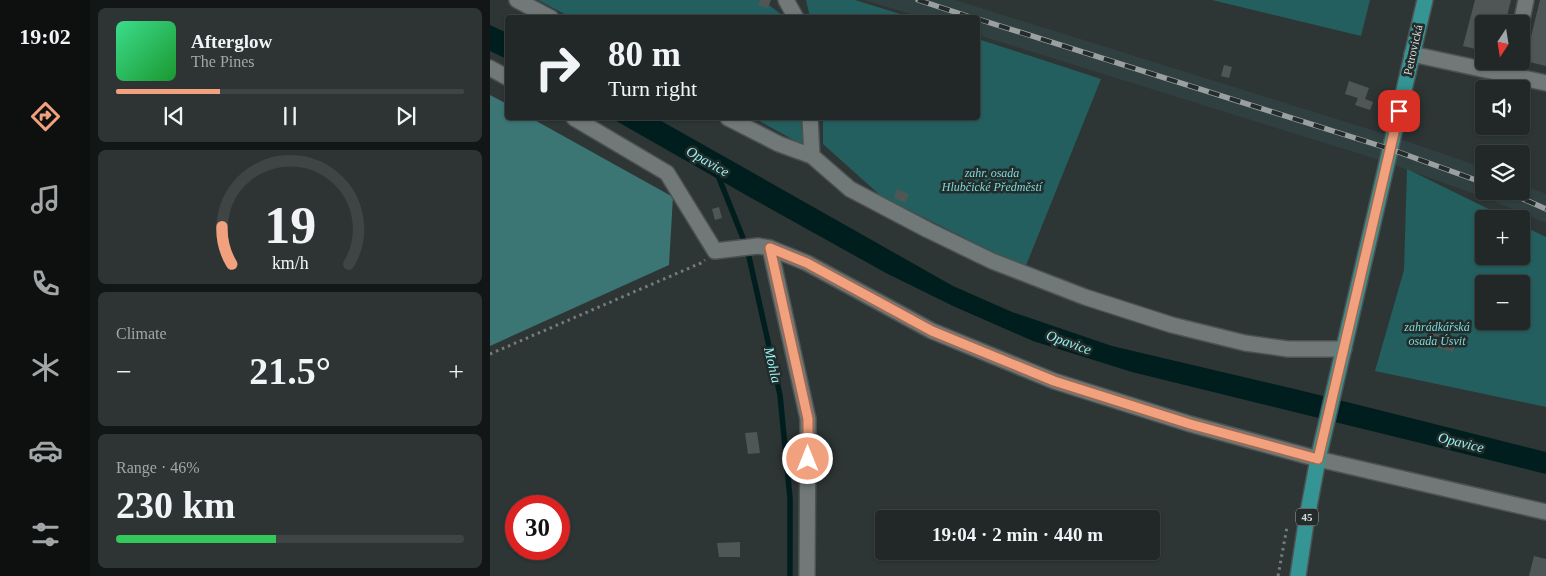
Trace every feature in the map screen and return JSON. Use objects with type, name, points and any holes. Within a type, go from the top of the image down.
[{"type":"main road","name":"Petrovická","points":[[1342,355],[1412,54],[1421,1]]},
{"type":"main road","name":"45","points":[[1298,576],[1319,454],[1342,355]]},
{"type":"street","points":[[517,0],[545,15]]},
{"type":"street","points":[[786,0],[794,15]]},
{"type":"street","points":[[1523,15],[1526,0]]},
{"type":"street","points":[[1412,54],[1475,63]]},
{"type":"street","points":[[490,68],[505,76]]},
{"type":"street","points":[[1515,70],[1546,83]]},
{"type":"street","points":[[577,120],[667,173],[722,251],[764,247],[807,263],[932,331],[1054,381],[1190,424],[1319,454],[1546,512]]},
{"type":"street","points":[[732,120],[778,144],[812,156],[850,189],[928,230],[992,261],[1085,297],[1172,325],[1245,343],[1342,355]]},
{"type":"street","points":[[810,120],[812,156]]},
{"type":"street","points":[[764,247],[808,419],[807,576]]},
{"type":"path","points":[[490,354],[701,263],[722,251]]},
{"type":"shaded area","points":[[864,0],[955,0],[1394,137],[1475,165],[1475,194],[1386,162],[980,36],[980,15],[914,15]]},
{"type":"shaded area","points":[[490,95],[505,103],[505,120],[535,120],[673,197],[669,265],[490,346]]},
{"type":"shaded area","points":[[1530,188],[1546,194],[1546,223],[1530,216],[1530,210],[1515,210],[1491,200],[1530,200]]},
{"type":"green space","points":[[538,0],[762,0],[782,15],[566,15]]},
{"type":"green space","points":[[806,0],[855,0],[904,15],[810,15]]},
{"type":"green space","points":[[1212,0],[1370,0],[1361,36]]},
{"type":"green space","name":"zahr. osada Hlubčické Předměstí","points":[[980,40],[1101,79],[1025,268],[881,196],[823,144],[823,120],[980,120]]},
{"type":"green space","points":[[758,120],[801,120],[803,145]]},
{"type":"green space","name":"zahrádkářská osada Úsvit","points":[[1407,169],[1491,210],[1475,210],[1475,265],[1530,265],[1530,229],[1546,237],[1546,407],[1375,371],[1404,270]]},
{"type":"water","points":[[490,25],[505,32],[505,58],[490,51]]},
{"type":"water","name":"Opavice","points":[[615,120],[660,120],[953,286],[1012,312],[1112,346],[1299,390],[1546,452],[1546,474],[1132,372],[1033,341],[953,306],[886,273]]},
{"type":"building","points":[[760,0],[771,0],[768,8],[758,5]]},
{"type":"building","points":[[1475,0],[1511,0],[1507,15],[1475,15],[1475,49],[1463,46]]},
{"type":"building","points":[[1540,0],[1546,0],[1546,66],[1530,62],[1530,41]]},
{"type":"building","points":[[1224,65],[1232,67],[1229,78],[1221,76]]},
{"type":"building","points":[[1349,81],[1369,88],[1365,99],[1373,102],[1370,110],[1355,105],[1358,98],[1345,94]]},
{"type":"building","points":[[897,189],[909,194],[905,203],[894,198]]},
{"type":"building","points":[[719,207],[722,218],[715,220],[712,209]]},
{"type":"building","points":[[1427,332],[1457,339],[1453,352],[1425,344]]},
{"type":"building","points":[[757,432],[760,453],[748,454],[745,433]]},
{"type":"building","points":[[740,542],[740,557],[719,557],[717,543]]},
{"type":"building","points":[[1534,556],[1546,559],[1546,576],[1529,576]]},
{"type":"waterway","name":"Mohla","points":[[717,173],[747,248],[780,395],[790,498],[790,576]]},
{"type":"railway","points":[[918,0],[964,15]]},
{"type":"railway","points":[[980,20],[1390,149],[1475,180]]},
{"type":"railway","points":[[1526,200],[1546,209]]},
{"type":"route","points":[[808,459],[808,419],[770,248],[807,263],[932,331],[1054,381],[1190,424],[1318,459],[1399,111]]}]
